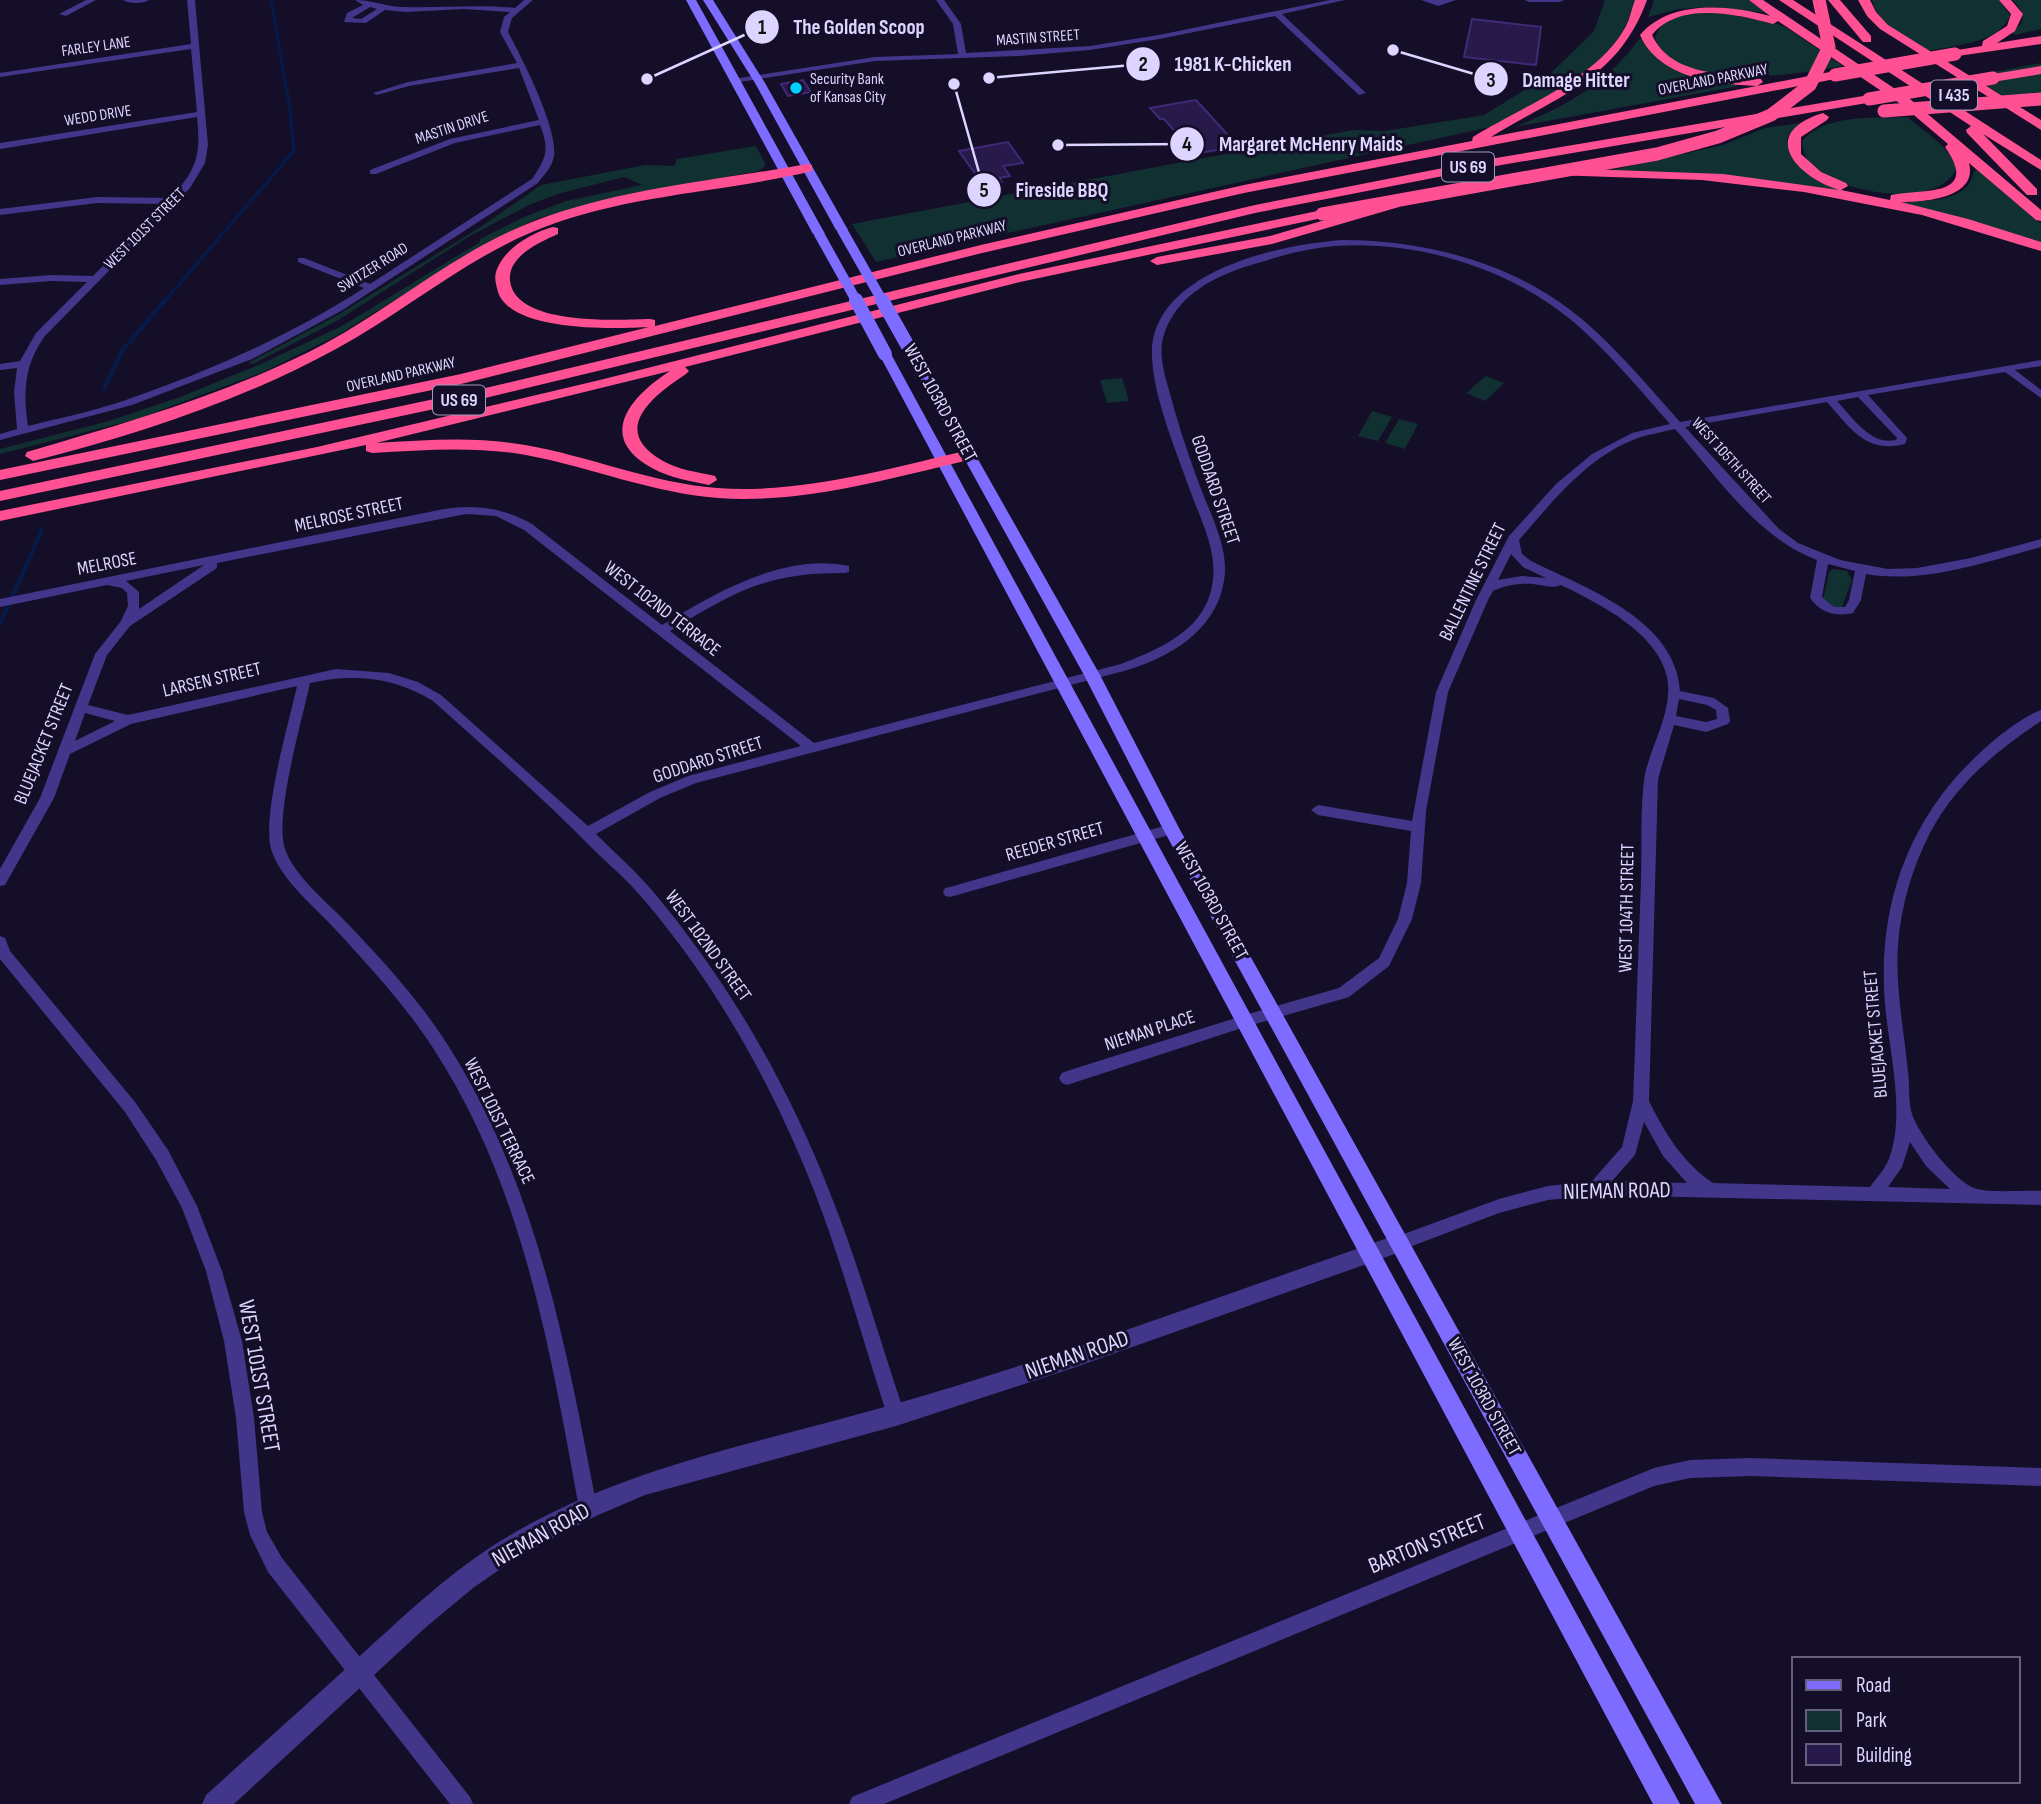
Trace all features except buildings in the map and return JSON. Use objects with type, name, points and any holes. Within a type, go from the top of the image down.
[{"type":"highway","points":[[1471,145],[1499,125],[1541,106],[1594,68],[1620,42],[1638,13],[1641,0]]},
{"type":"highway","points":[[1755,0],[1876,79],[2041,217]]},
{"type":"highway","name":"I 435","points":[[1785,0],[2041,166]]},
{"type":"highway","name":"I 435","points":[[1805,0],[2041,150]]},
{"type":"highway","points":[[0,516],[317,452],[1019,278],[1322,214],[1691,146],[1737,131],[1778,111],[1806,88],[1825,60],[1829,43],[1828,23],[1819,0]]},
{"type":"highway","points":[[1834,0],[1867,39]]},
{"type":"highway","points":[[1864,0],[1871,14],[1884,27],[2041,126]]},
{"type":"highway","points":[[1972,51],[2002,37],[2016,23],[2017,14],[2005,0]]},
{"type":"highway","points":[[1789,82],[1734,81],[1689,71],[1661,57],[1651,47],[1646,35],[1651,24],[1664,16],[1709,9],[1755,14],[1810,35]]},
{"type":"highway","name":"OVERLAND PARKWAY","points":[[0,475],[362,402],[981,249],[1244,189],[1789,82],[2041,40]]},
{"type":"highway","name":"OVERLAND PARKWAY","points":[[0,496],[272,441],[452,401],[915,287],[1258,208],[1652,132],[2041,70]]},
{"type":"highway","points":[[1019,278],[1105,270],[1239,247],[1322,227],[1519,166],[1640,142],[1823,117],[2041,99]]},
{"type":"highway","points":[[1955,110],[1997,159],[2041,201]]},
{"type":"highway","points":[[1823,117],[1794,138],[1794,151],[1798,160],[1813,173],[1836,184],[1859,192],[1901,198],[1941,193],[1957,186],[1964,176],[1961,160],[1935,127]]},
{"type":"highway","points":[[694,322],[607,325],[563,321],[536,314],[510,299],[502,286],[503,272],[511,259],[529,244],[572,224],[631,208],[809,172]]},
{"type":"highway","points":[[1554,172],[1690,176],[1796,186],[1910,208],[2041,247]]},
{"type":"highway","points":[[0,466],[163,416],[288,367],[354,333],[482,252],[537,225],[604,205],[788,176]]},
{"type":"highway","points":[[710,356],[659,383],[634,408],[628,428],[633,443],[637,451],[658,467],[690,478],[767,482],[939,455]]},
{"type":"highway","points":[[317,452],[425,445],[499,446],[655,485],[683,490],[755,495],[800,491],[966,449]]},
{"type":"main road","name":"WEST 103RD STREET","points":[[691,0],[1064,682],[1667,1804]]},
{"type":"main road","name":"WEST 103RD STREET","points":[[708,0],[756,77],[1092,675],[1171,828],[1709,1804]]},
{"type":"street","points":[[63,14],[92,0]]},
{"type":"street","points":[[127,0],[145,0]]},
{"type":"street","name":"WEST 101ST STREET","points":[[23,431],[18,383],[23,364],[40,335],[173,201],[187,186],[201,163],[204,145],[191,0]]},
{"type":"street","points":[[359,0],[383,8],[516,10],[528,0]]},
{"type":"street","points":[[940,0],[957,24],[962,55]]},
{"type":"street","name":"MASTIN STREET","points":[[733,81],[875,59],[1031,53],[1103,47],[1341,0]]},
{"type":"street","points":[[1425,0],[1438,4],[1452,0]]},
{"type":"street","points":[[1529,0],[1560,0]]},
{"type":"street","points":[[368,5],[350,15],[347,20],[363,21],[383,8]]},
{"type":"street","name":"SWITZER ROAD","points":[[0,436],[128,403],[208,374],[301,330],[372,288],[535,181],[551,153],[551,142],[523,65],[504,32],[509,17],[516,10]]},
{"type":"street","points":[[1276,13],[1362,93]]},
{"type":"street","name":"FARLEY LANE","points":[[0,75],[195,46]]},
{"type":"street","points":[[377,93],[408,84],[523,65]]},
{"type":"street","name":"WEDD DRIVE","points":[[0,146],[201,114]]},
{"type":"street","name":"MASTIN DRIVE","points":[[373,172],[453,141],[543,122]]},
{"type":"street","points":[[0,212],[97,200],[173,201]]},
{"type":"street","name":"GODDARD STREET","points":[[587,833],[655,795],[693,779],[1134,664],[1178,643],[1195,630],[1207,614],[1221,578],[1220,557],[1167,404],[1157,341],[1173,307],[1194,285],[1206,278],[1234,266],[1322,245],[1371,243],[1419,250],[1498,271],[1527,286],[1555,304],[1593,335],[1627,370]]},
{"type":"street","points":[[301,260],[372,288]]},
{"type":"street","points":[[0,282],[41,278],[95,279]]},
{"type":"street","name":"BALLENTINE STREET","points":[[1245,1021],[1344,993],[1384,962],[1405,919],[1414,883],[1418,827],[1442,692],[1488,588],[1521,526],[1560,486],[1596,456],[1636,435],[1677,425],[2041,363]]},
{"type":"street","points":[[0,367],[23,364]]},
{"type":"street","points":[[2007,369],[2041,395]]},
{"type":"street","name":"WEST 105TH STREET","points":[[1627,370],[1771,528],[1799,549],[1861,568],[1898,574],[1951,566],[2041,543]]},
{"type":"street","points":[[1831,400],[1872,441],[1881,446],[1901,443],[1902,438],[1862,395]]},
{"type":"street","name":"MELROSE STREET","points":[[220,560],[465,508],[486,509]]},
{"type":"street","name":"WEST 102ND TERRACE","points":[[486,509],[502,513],[528,527],[811,747]]},
{"type":"street","name":"WEST 104TH STREET","points":[[1513,539],[1517,555],[1527,564],[1605,602],[1633,620],[1664,654],[1673,676],[1674,694],[1669,719],[1651,779],[1642,1101],[1629,1150],[1596,1188]]},
{"type":"street","points":[[1823,557],[1816,598],[1824,607],[1837,612],[1849,610],[1855,600],[1861,568]]},
{"type":"street","name":"MELROSE","points":[[0,603],[220,560]]},
{"type":"street","name":"BLUEJACKET STREET","points":[[0,881],[37,818],[101,654],[126,623],[220,560]]},
{"type":"street","points":[[662,631],[724,593],[753,580],[799,568],[845,569]]},
{"type":"street","points":[[1488,588],[1499,583],[1521,580],[1574,589]]},
{"type":"street","points":[[103,582],[125,585],[133,593],[134,606],[126,623]]},
{"type":"street","name":"WEST 102ND STREET","points":[[305,679],[336,673],[368,673],[405,680],[428,691],[587,833],[648,895],[733,1011],[763,1062],[811,1165],[836,1229],[896,1415]]},
{"type":"street","name":"LARSEN STREET","points":[[65,751],[128,720],[305,679]]},
{"type":"street","name":"WEST 101ST TERRACE","points":[[305,679],[277,808],[275,834],[279,852],[293,875],[372,958],[432,1035],[470,1096],[499,1155],[530,1239],[553,1322],[588,1508]]},
{"type":"street","points":[[1669,719],[1706,727],[1724,721],[1721,708],[1710,701],[1674,694]]},
{"type":"street","name":"LARSEN STREET","points":[[82,708],[128,720]]},
{"type":"street","name":"BLUEJACKET STREET","points":[[1875,1193],[1898,1157],[1904,1113],[1890,984],[1891,945],[1898,903],[1909,863],[1940,804],[1961,777],[1987,751],[2041,715]]},
{"type":"street","points":[[1318,810],[1418,827]]},
{"type":"street","name":"REEDER STREET","points":[[950,892],[1171,828]]},
{"type":"street","name":"WEST 101ST STREET","points":[[1,950],[130,1107],[162,1155],[189,1206],[214,1270],[233,1342],[245,1418],[254,1512],[259,1535],[275,1565],[463,1804]]},
{"type":"street","name":"NIEMAN PLACE","points":[[1067,1078],[1245,1021]]},
{"type":"street","name":"WEST 104TH STREET","points":[[1642,1101],[1668,1152],[1689,1177],[1710,1190]]},
{"type":"street","name":"BLUEJACKET STREET","points":[[1904,1113],[1914,1138],[1927,1157],[1951,1182],[1973,1196]]},
{"type":"street","name":"NIEMAN ROAD","points":[[215,1804],[465,1580],[511,1548],[588,1508],[644,1484],[896,1415],[1076,1357],[1523,1199],[1548,1193],[1596,1188],[2041,1198]]},
{"type":"street","name":"BARTON STREET","points":[[859,1804],[1654,1477],[1690,1469],[1751,1467],[2041,1477]]},
{"type":"green space","points":[[1605,0],[1637,0],[1622,33],[1604,61],[1527,113],[1490,127],[876,262],[852,224],[1353,130],[1385,131],[1484,115],[1549,75],[1594,31]]},
{"type":"green space","points":[[1654,0],[1748,0],[1768,13],[1710,7],[1679,9],[1648,17]]},
{"type":"green space","points":[[1872,0],[1999,0],[2010,15],[1997,32],[1986,37],[1962,45],[1927,51],[1887,24],[1875,9]]},
{"type":"green space","points":[[2012,0],[2041,0],[2041,29],[2015,35],[2011,32],[2022,23],[2021,10]]},
{"type":"green space","points":[[1714,12],[1772,22],[1787,28],[1843,66],[1769,76],[1712,74],[1688,68],[1668,56],[1655,38],[1659,29],[1671,19],[1688,14]]},
{"type":"green space","points":[[1639,39],[1643,39],[1666,63],[1739,86],[1514,127],[1551,111],[1584,92],[1613,69]]},
{"type":"green space","points":[[2041,63],[2041,96],[2004,98],[1968,77]]},
{"type":"green space","points":[[1907,117],[1948,152],[1957,168],[1946,182],[1929,190],[1908,194],[1862,189],[1822,173],[1805,155],[1802,141],[1824,126],[1851,119]]},
{"type":"green space","points":[[1800,123],[1787,138],[1793,158],[1816,178],[1845,191],[1731,176],[1607,171],[1723,145],[1765,128]]},
{"type":"green space","points":[[756,146],[766,165],[758,171],[613,198],[539,218],[490,241],[338,335],[261,373],[137,419],[0,454],[0,449],[109,421],[180,397],[261,364],[342,326],[480,242],[480,239],[524,217],[566,201],[642,185],[624,177],[561,193],[531,204],[470,236],[335,322],[253,364],[248,363],[336,316],[482,226],[541,185],[645,165],[674,166],[677,159]]},
{"type":"green space","points":[[1976,168],[2041,224],[2041,243],[1893,201],[1934,200],[1954,195],[1969,184]]},
{"type":"green space","points":[[1486,376],[1504,383],[1485,401],[1466,393]]},
{"type":"green space","points":[[1122,378],[1129,401],[1107,403],[1100,380]]},
{"type":"green space","points":[[1372,411],[1392,417],[1378,441],[1358,436]]},
{"type":"green space","points":[[1399,419],[1418,424],[1405,449],[1385,443]]},
{"type":"green space","points":[[1833,569],[1847,571],[1852,580],[1842,607],[1834,607],[1823,600],[1829,572]]},
{"type":"waterway","points":[[164,302],[294,151],[290,109],[271,0]]},
{"type":"waterway","points":[[104,389],[122,351],[165,300]]},
{"type":"waterway","points":[[0,624],[42,530]]},
{"type":"place","name":"Damage Hitter","points":[[1393,50]]},
{"type":"place","name":"1981 K-Chicken","points":[[989,78]]},
{"type":"place","name":"The Golden Scoop","points":[[647,79]]},
{"type":"place","name":"Fireside BBQ","points":[[954,84]]},
{"type":"place","name":"Security Bank of Kansas City","points":[[796,88]]},
{"type":"place","name":"Margaret McHenry Maids","points":[[1058,145]]}]
